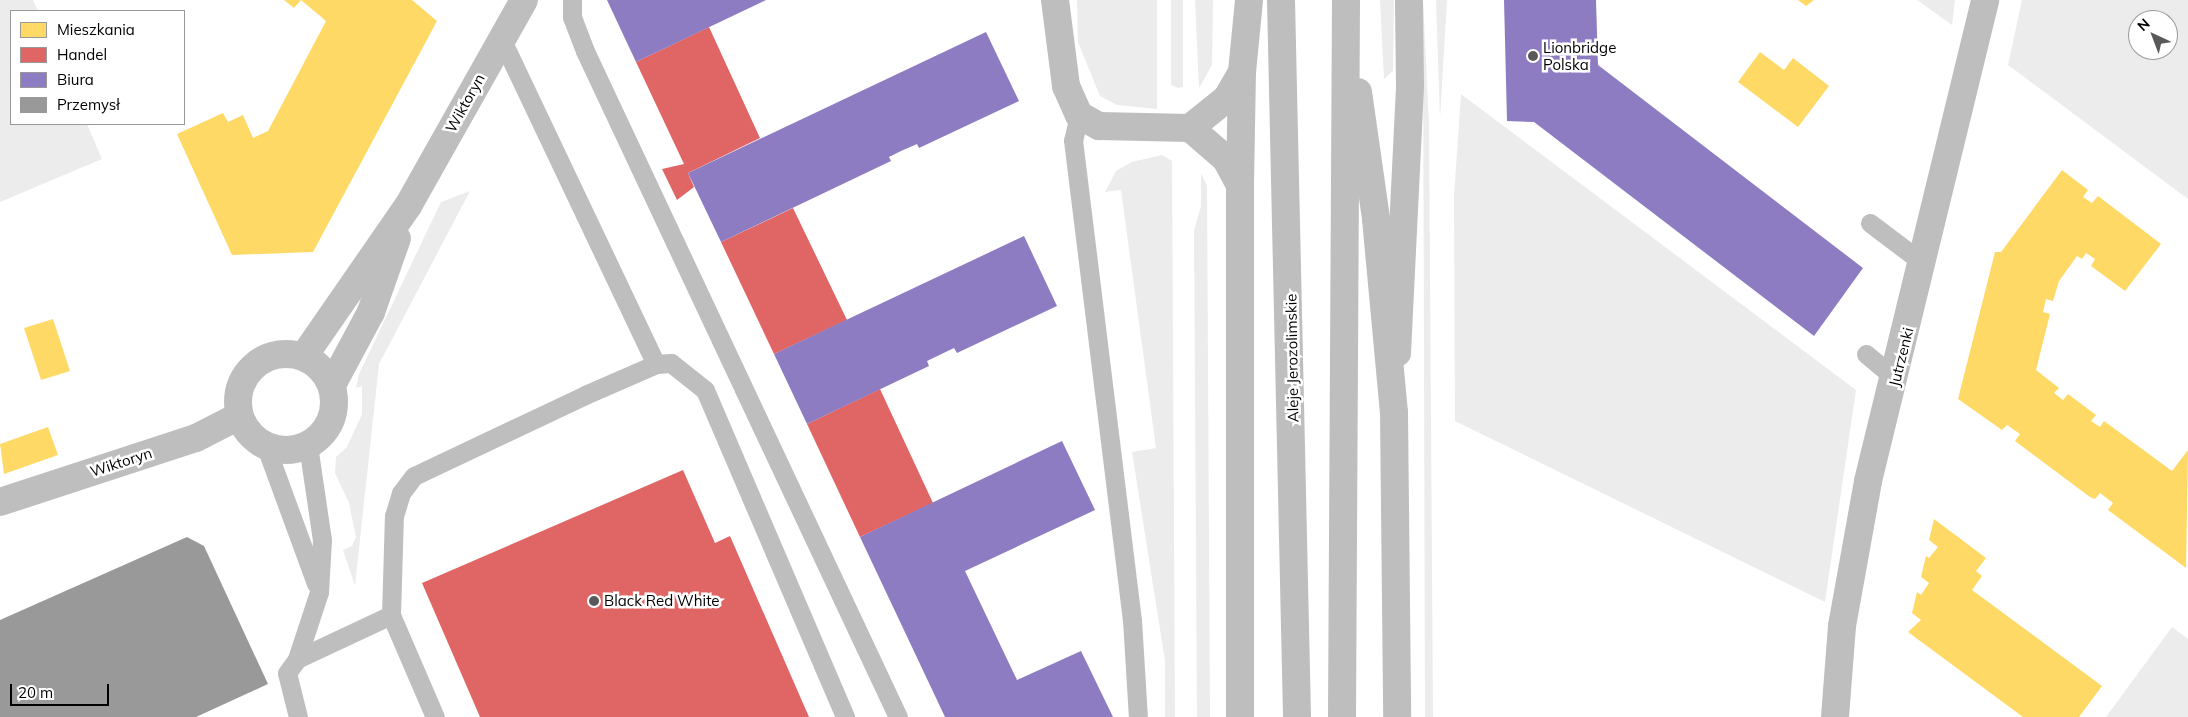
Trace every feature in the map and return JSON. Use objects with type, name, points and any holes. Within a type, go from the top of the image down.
[{"type":"street","name":"Wiktoryn","points":[[304,356],[408,206],[524,0]]},
{"type":"street","points":[[1055,0],[1066,86],[1080,115],[1100,126],[1190,128],[1226,159],[1240,186]]},
{"type":"street","points":[[1240,717],[1240,186],[1242,72],[1249,0]]},
{"type":"street","name":"Aleje Jerozolimskie","points":[[1281,0],[1297,717]]},
{"type":"street","points":[[1397,717],[1394,412],[1410,85],[1409,0]]},
{"type":"street","name":"Jutrzenki","points":[[1835,717],[1842,626],[1864,501],[1896,379],[1985,0]]},
{"type":"street","points":[[1346,4],[1376,219],[1394,412]]},
{"type":"street","points":[[1342,717],[1346,4]]},
{"type":"street","points":[[1190,128],[1227,98],[1242,72]]},
{"type":"street","name":"Wiktoryn","points":[[332,385],[371,312],[408,206]]},
{"type":"street","points":[[283,354],[304,356],[332,385],[333,411],[325,431],[308,445],[288,451],[266,447],[249,435],[239,416],[238,394],[253,367],[283,354]]},
{"type":"street","name":"Wiktoryn","points":[[0,502],[196,438],[239,416]]},
{"type":"lane","points":[[572,0],[572,17],[585,51],[898,717]]},
{"type":"lane","points":[[501,38],[656,364]]},
{"type":"lane","points":[[1080,115],[1073,140],[1132,620],[1138,717]]},
{"type":"lane","points":[[1870,223],[1923,263]]},
{"type":"lane","points":[[1866,354],[1896,379]]},
{"type":"lane","points":[[435,717],[391,615],[394,516],[401,493],[414,476],[656,364],[671,363],[705,390],[845,717]]},
{"type":"lane","points":[[298,717],[287,673],[297,660],[319,592],[322,540],[308,445]]},
{"type":"lane","points":[[266,447],[319,592]]},
{"type":"lane","points":[[297,660],[391,615]]},
{"type":"shaded area","points":[[0,0],[33,0],[38,10],[10,10],[10,125],[87,125],[102,159],[0,202]]},
{"type":"shaded area","points":[[1077,0],[1157,0],[1157,109],[1117,105],[1100,96],[1078,42]]},
{"type":"shaded area","points":[[1171,0],[1183,0],[1183,87],[1178,88],[1171,85]]},
{"type":"shaded area","points":[[1195,0],[1213,0],[1212,65],[1199,88]]},
{"type":"shaded area","points":[[1380,0],[1394,0],[1393,71],[1384,79]]},
{"type":"shaded area","points":[[1423,0],[1429,123],[1433,717],[1425,717]]},
{"type":"shaded area","points":[[1436,0],[1447,0],[1440,118]]},
{"type":"shaded area","points":[[1917,0],[1955,0],[1952,25]]},
{"type":"shaded area","points":[[2022,0],[2188,0],[2188,199],[2008,65]]},
{"type":"shaded area","points":[[1461,94],[1856,390],[1825,602],[1455,421],[1454,196]]},
{"type":"shaded area","points":[[1162,155],[1172,161],[1175,717],[1165,717],[1165,661],[1132,452],[1156,448],[1121,190],[1105,192],[1116,171],[1132,162]]},
{"type":"shaded area","points":[[1201,173],[1207,186],[1210,717],[1197,717],[1194,231],[1201,206]]},
{"type":"shaded area","points":[[470,191],[379,364],[355,586],[343,550],[352,546],[356,537],[349,503],[335,473],[336,457],[347,447],[362,414],[362,386],[356,388],[359,374],[441,202]]},
{"type":"shaded area","points":[[2172,627],[2188,639],[2188,717],[2106,717]]},
{"type":"building: Mieszkania","points":[[284,0],[301,0],[294,8]]},
{"type":"building: Mieszkania","points":[[301,0],[412,0],[437,21],[313,252],[232,255],[177,134],[223,113],[228,122],[243,115],[253,138],[268,131],[326,21]]},
{"type":"building: Mieszkania","points":[[1798,0],[1814,0],[1806,6]]},
{"type":"building: Mieszkania","points":[[1760,52],[1784,70],[1793,58],[1829,86],[1798,127],[1738,82]]},
{"type":"building: Mieszkania","points":[[2062,170],[2088,190],[2083,197],[2092,203],[2098,196],[2161,244],[2125,291],[2091,266],[2095,259],[2086,253],[2082,259],[2077,256],[2059,281],[2053,301],[2046,299],[2043,312],[2050,314],[2036,370],[2059,388],[2054,393],[2063,400],[2068,394],[2096,415],[2091,421],[2100,427],[2104,421],[2172,471],[2188,450],[2186,568],[2108,510],[2113,503],[2100,493],[2095,499],[2090,497],[2015,441],[2020,434],[2007,425],[2002,430],[1958,399],[1995,252],[2001,252]]},
{"type":"building: Mieszkania","points":[[53,319],[70,371],[41,380],[24,328]]},
{"type":"building: Mieszkania","points":[[48,427],[58,455],[4,474],[0,444]]},
{"type":"building: Mieszkania","points":[[1934,519],[1986,558],[1976,571],[1982,576],[1972,590],[2102,686],[2079,717],[2023,717],[1908,632],[1921,620],[1912,613],[1917,592],[1921,595],[1929,583],[1921,577],[1926,556],[1929,558],[1938,547],[1929,540]]},
{"type":"building: Handel","points":[[709,27],[760,138],[688,173],[694,187],[677,200],[662,169],[684,164],[636,62]]},
{"type":"building: Handel","points":[[793,208],[847,320],[774,354],[721,242]]},
{"type":"building: Handel","points":[[880,389],[933,503],[860,537],[807,424]]},
{"type":"building: Handel","name":"Black Red White","points":[[683,470],[715,543],[730,536],[809,717],[480,717],[422,583]]},
{"type":"building: Biura","points":[[607,0],[766,0],[636,62]]},
{"type":"building: Biura","points":[[1504,0],[1596,0],[1598,65],[1863,268],[1814,336],[1534,122],[1507,121]]},
{"type":"building: Biura","points":[[986,32],[1019,101],[919,148],[917,144],[901,151],[889,157],[891,161],[721,242],[688,173]]},
{"type":"building: Biura","points":[[1024,236],[1057,306],[957,353],[954,348],[927,361],[929,366],[807,424],[774,354]]},
{"type":"building: Biura","points":[[1062,441],[1095,510],[965,571],[1017,680],[1081,651],[1113,717],[945,717],[860,537]]},
{"type":"building: Przemysł","points":[[187,537],[204,546],[268,684],[196,717],[0,717],[0,620]]},
{"type":"place","name":"Lionbridge Polska","points":[[1533,56]]},
{"type":"place","name":"Black Red White","points":[[594,601]]}]
